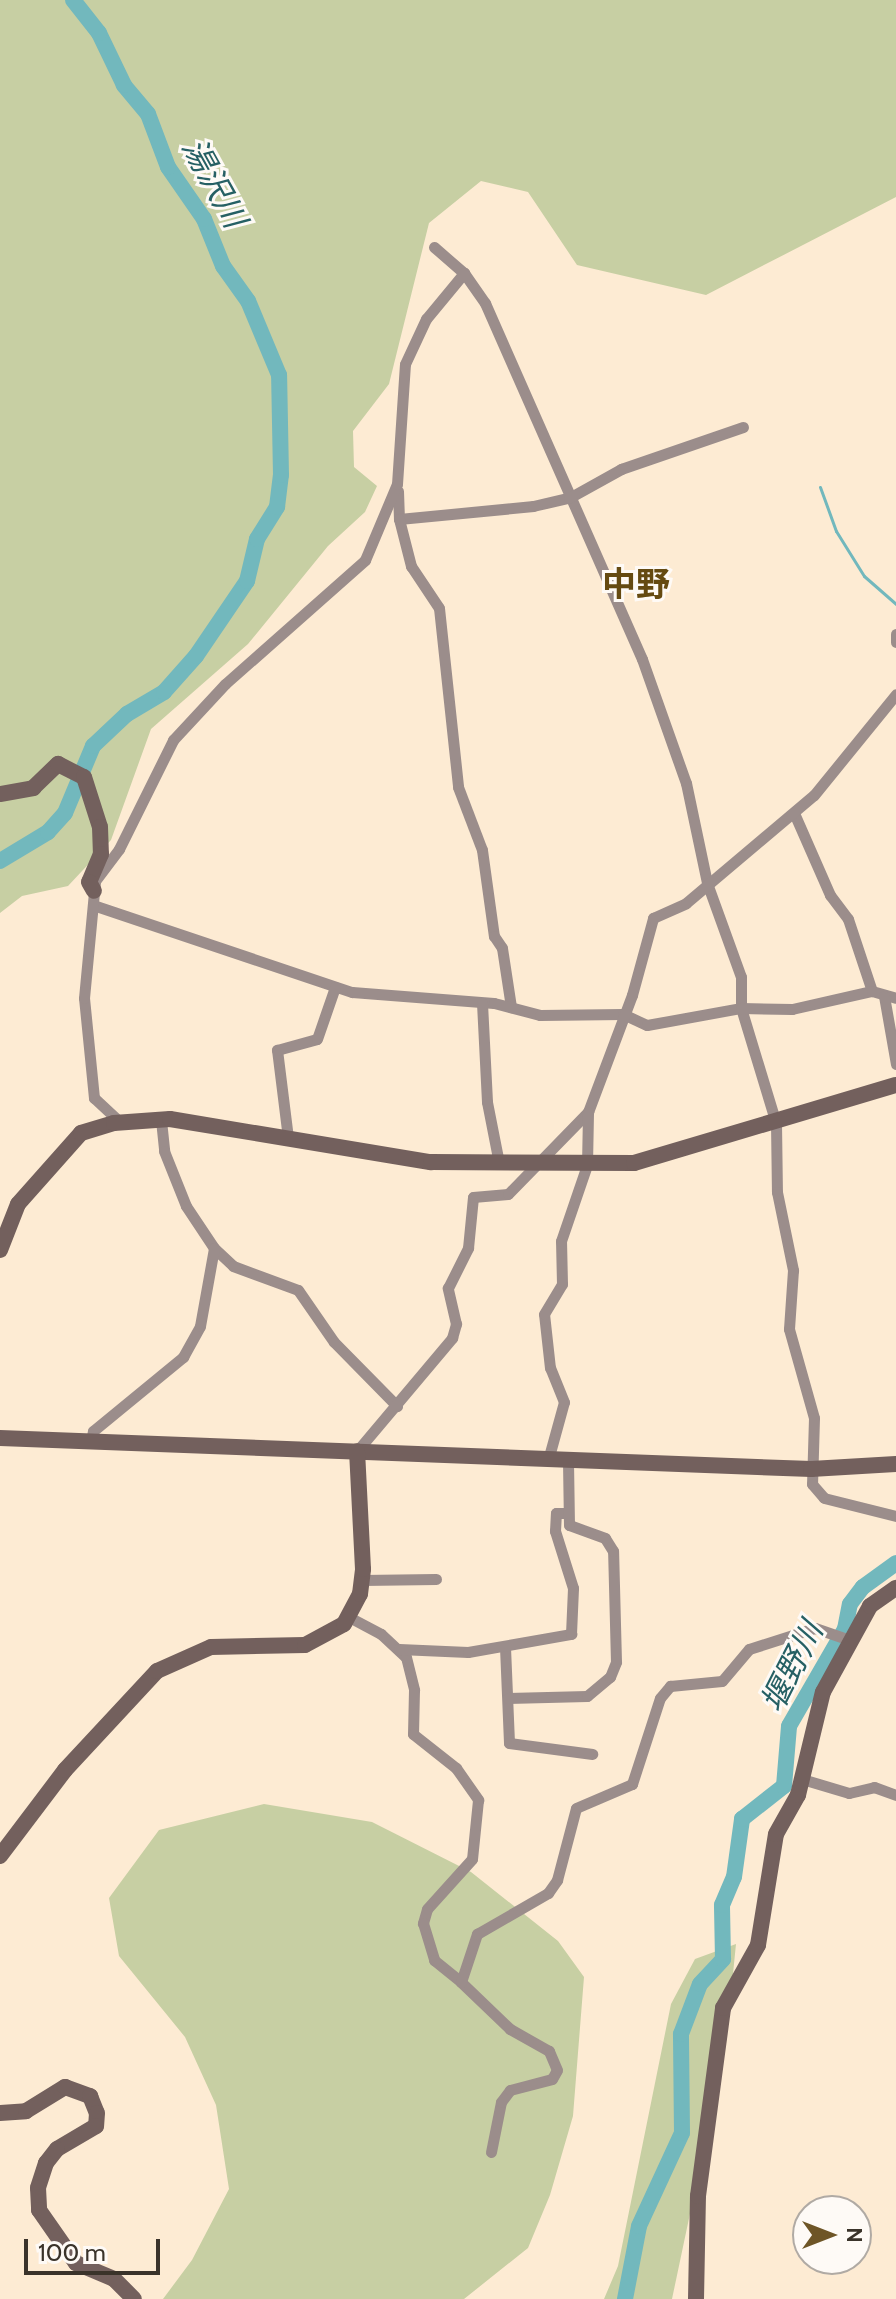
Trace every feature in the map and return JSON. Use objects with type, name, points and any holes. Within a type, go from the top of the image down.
[{"type":"street","points":[[434,247],[464,273],[485,303],[661,714],[686,783],[707,883],[741,977],[741,1008],[776,1123],[777,1192],[793,1270],[789,1329],[814,1418],[812,1484],[824,1498],[896,1516]]},
{"type":"street","points":[[464,273],[426,319],[405,364],[397,484],[399,519],[411,566],[439,608],[458,787],[485,862],[494,936],[502,948],[511,1007]]},
{"type":"street","points":[[399,519],[569,498],[621,469],[743,427]]},
{"type":"street","points":[[121,1123],[94,1098],[84,998],[95,898],[173,740],[225,684],[365,560],[397,484]]},
{"type":"street","points":[[896,634],[896,642]]},
{"type":"street","points":[[548,1460],[564,1402],[550,1368],[544,1314],[562,1284],[561,1241],[587,1165],[588,1112],[653,918],[686,903],[794,813],[886,712],[896,694]]},
{"type":"street","points":[[0,794],[33,788],[51,766],[65,765],[84,777],[100,827],[101,854],[89,882],[95,898],[335,987],[430,1002],[482,1003],[540,1015],[623,1014],[647,1025],[741,1008],[792,1009],[872,991],[890,997],[896,1064]]},
{"type":"street","points":[[794,813],[830,895],[848,919],[872,991]]},
{"type":"street","points":[[288,1138],[277,1050],[317,1039],[335,987]]},
{"type":"street","points":[[482,1003],[487,1102],[499,1163]]},
{"type":"street","points":[[0,1250],[18,1204],[81,1133],[121,1123],[161,1120],[431,1162],[587,1165],[664,1158],[896,1085]]},
{"type":"street","points":[[0,1856],[65,1770],[157,1671],[211,1647],[305,1645],[333,1633],[349,1617],[362,1580],[357,1451],[452,1338],[456,1324],[448,1288],[468,1248],[473,1197],[508,1194],[588,1112]]},
{"type":"street","points":[[161,1120],[164,1151],[180,1192],[214,1248],[233,1266],[298,1290],[334,1342],[397,1406]]},
{"type":"street","points":[[91,1441],[93,1431],[183,1357],[200,1326],[214,1248]]},
{"type":"street","points":[[0,1438],[811,1469],[896,1464]]},
{"type":"street","points":[[508,1698],[587,1696],[610,1677],[616,1662],[613,1551],[605,1538],[573,1530],[568,1513],[568,1460]]},
{"type":"street","points":[[399,1649],[468,1652],[571,1634],[573,1588],[555,1531],[556,1513],[568,1513]]},
{"type":"street","points":[[362,1580],[436,1579]]},
{"type":"street","points":[[696,2299],[698,2196],[719,2023],[758,1945],[776,1834],[802,1779],[823,1692],[870,1606],[896,1588]]},
{"type":"street","points":[[349,1617],[399,1649],[412,1672],[413,1734],[456,1768],[478,1800],[472,1859],[427,1909],[423,1923],[434,1960],[510,2029],[549,2051],[557,2070],[552,2079],[510,2090],[501,2102],[491,2152]]},
{"type":"street","points":[[461,1982],[477,1934],[548,1893],[557,1880],[576,1808],[632,1784],[660,1698],[670,1686],[722,1681],[749,1649],[815,1628],[850,1640]]},
{"type":"street","points":[[505,1647],[509,1743],[592,1754]]},
{"type":"street","points":[[802,1779],[849,1793],[874,1787],[896,1795]]},
{"type":"street","points":[[0,2113],[26,2111],[65,2087],[90,2096],[97,2113],[96,2126],[57,2149],[46,2163],[38,2188],[39,2210],[76,2263],[114,2279],[134,2299]]},
{"type":"green space","points":[[0,0],[896,0],[896,197],[706,295],[577,265],[528,192],[481,181],[429,223],[389,384],[353,431],[354,467],[377,486],[365,512],[328,546],[248,644],[151,729],[111,840],[68,886],[22,896],[0,913]]},
{"type":"green space","points":[[264,1804],[372,1822],[471,1872],[558,1941],[584,1977],[573,2116],[550,2195],[528,2248],[464,2299],[163,2299],[192,2260],[229,2189],[216,2105],[185,2037],[119,1956],[109,1898],[159,1830]]},
{"type":"green space","points":[[736,1944],[726,2043],[672,2299],[604,2299],[618,2266],[671,2004],[695,1959]]},
{"type":"waterway","name":"湯沢川","points":[[0,861],[48,832],[65,813],[93,746],[127,714],[164,692],[196,656],[247,581],[257,539],[277,507],[281,475],[279,375],[248,301],[223,266],[204,219],[168,167],[148,114],[124,85],[99,33],[73,0]]},
{"type":"waterway","points":[[820,487],[836,531],[864,576],[896,604]]},
{"type":"waterway","name":"堰野川","points":[[625,2299],[639,2226],[682,2133],[681,2034],[700,1984],[723,1959],[722,1905],[734,1877],[742,1819],[784,1786],[789,1726],[845,1629],[850,1604],[863,1587],[896,1563]]},
{"type":"district","name":"中野","points":[[636,585]]}]
